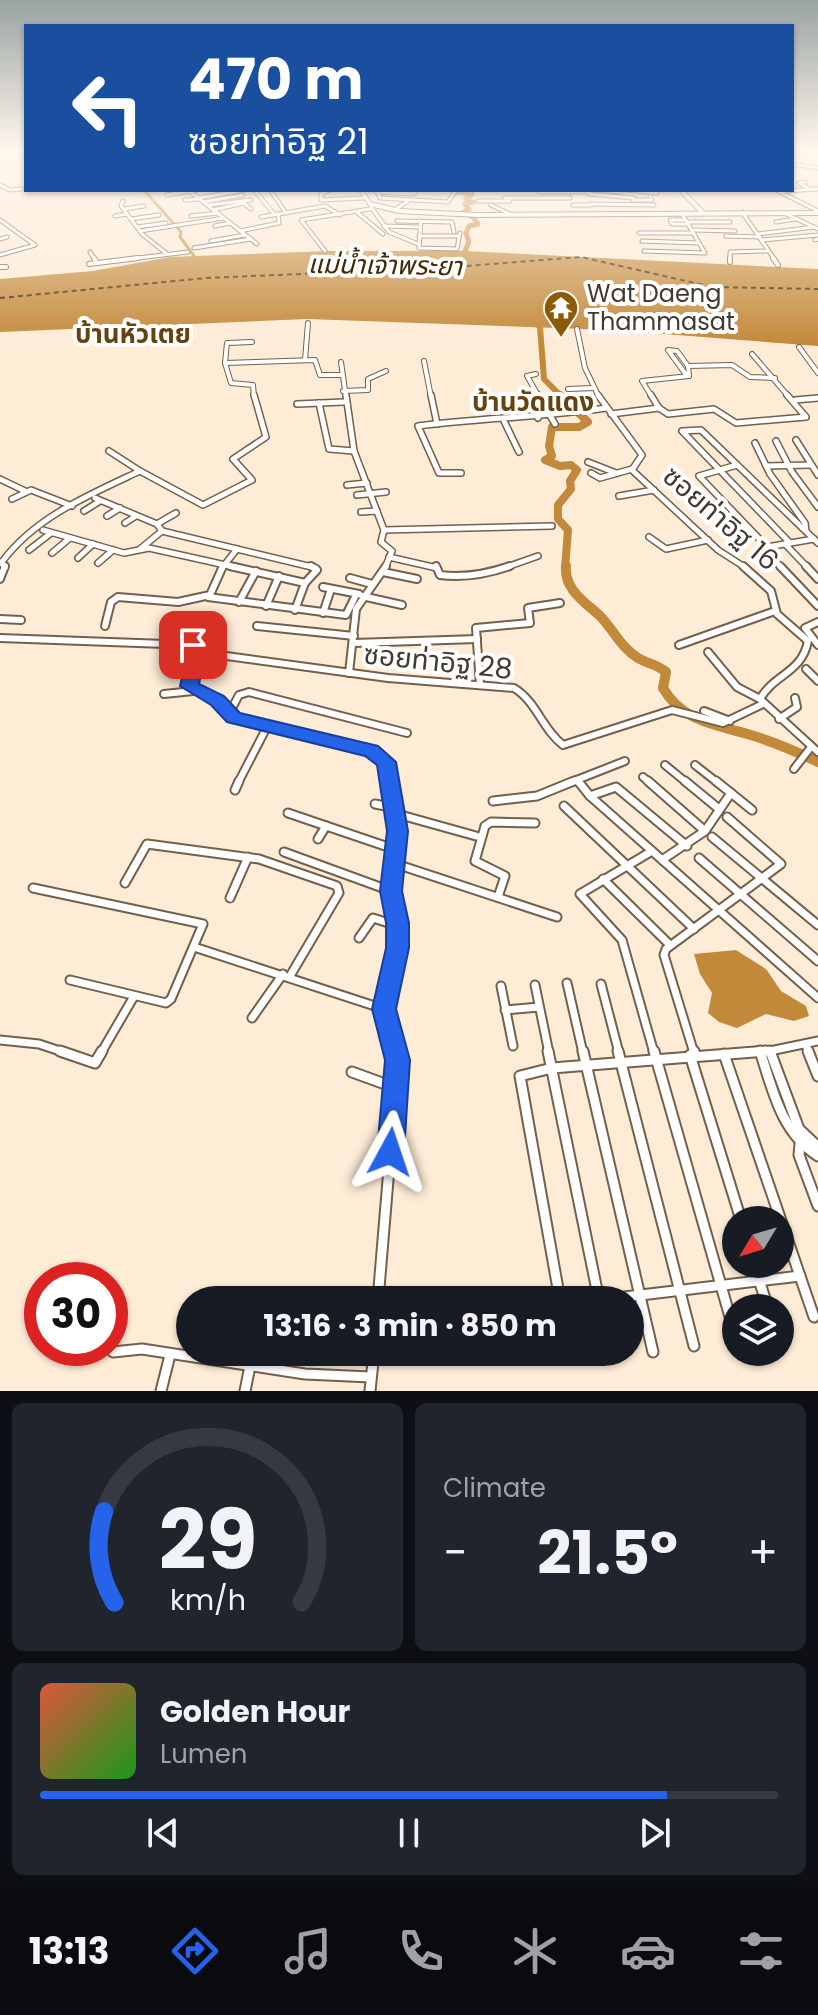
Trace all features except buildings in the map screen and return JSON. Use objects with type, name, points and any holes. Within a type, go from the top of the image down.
[{"type":"main road","points":[[596,215],[686,220],[727,215]]},
{"type":"street","points":[[127,215],[167,254]]},
{"type":"street","points":[[131,219],[159,215]]},
{"type":"street","points":[[183,220],[224,215]]},
{"type":"street","points":[[224,215],[257,244]]},
{"type":"street","points":[[139,229],[172,228],[224,215]]},
{"type":"street","points":[[258,215],[269,224]]},
{"type":"street","points":[[261,217],[273,215]]},
{"type":"street","points":[[240,231],[279,223],[278,215]]},
{"type":"street","points":[[325,251],[301,221],[340,215]]},
{"type":"street","points":[[360,215],[381,232],[408,221],[452,222],[454,232]]},
{"type":"street","points":[[375,215],[401,241],[418,244],[421,248],[456,249],[460,235],[419,236]]},
{"type":"street","points":[[397,215],[397,224]]},
{"type":"street","points":[[408,221],[409,215]]},
{"type":"street","points":[[432,219],[434,215]]},
{"type":"street","points":[[744,215],[778,265]]},
{"type":"street","points":[[788,215],[816,228]]},
{"type":"street","points":[[776,222],[796,219]]},
{"type":"street","points":[[0,220],[35,245],[0,255]]},
{"type":"street","points":[[368,221],[377,220]]},
{"type":"street","points":[[686,220],[730,222]]},
{"type":"street","points":[[644,251],[705,253],[686,220]]},
{"type":"street","points":[[418,244],[421,221]]},
{"type":"street","points":[[139,229],[166,223]]},
{"type":"street","points":[[215,226],[230,223]]},
{"type":"street","points":[[397,224],[420,227]]},
{"type":"street","points":[[639,233],[734,233],[746,239],[816,228]]},
{"type":"street","points":[[726,236],[734,233]]},
{"type":"street","points":[[734,233],[740,251]]},
{"type":"street","points":[[211,241],[245,235]]},
{"type":"street","points":[[0,239],[7,237]]},
{"type":"street","points":[[760,237],[817,238]]},
{"type":"street","points":[[194,248],[251,239]]},
{"type":"street","points":[[642,241],[699,243]]},
{"type":"street","points":[[155,245],[167,242]]},
{"type":"street","points":[[730,262],[728,253],[768,251]]},
{"type":"street","points":[[90,252],[97,263]]},
{"type":"street","points":[[89,264],[188,252]]},
{"type":"street","points":[[305,360],[308,323]]},
{"type":"street","name":"ซอยท่าอิฐ 16","points":[[577,329],[582,367],[606,408],[642,455],[632,469],[708,540],[766,585],[773,595],[775,611],[806,638],[808,646],[795,672],[764,691],[762,702]]},
{"type":"street","points":[[109,451],[203,505],[252,480],[232,462],[266,439],[256,410],[254,386],[231,383],[225,363],[225,343],[252,342]]},
{"type":"street","points":[[799,347],[818,373]]},
{"type":"street","points":[[687,376],[668,350],[677,351],[691,374],[687,376],[642,381],[659,408],[668,414],[714,409],[736,423],[806,417],[795,400],[752,354]]},
{"type":"street","points":[[225,363],[318,361],[320,375],[341,375]]},
{"type":"street","points":[[424,361],[437,424]]},
{"type":"street","points":[[102,640],[111,602],[118,597],[178,602],[208,597],[348,615],[360,596],[383,572],[392,551],[381,542],[384,530],[354,451],[344,402],[341,362]]},
{"type":"street","points":[[688,366],[732,365],[750,377],[775,378]]},
{"type":"street","points":[[343,391],[368,390],[368,379],[386,371]]},
{"type":"street","points":[[536,374],[527,376],[555,424]]},
{"type":"street","points":[[568,389],[593,388]]},
{"type":"street","points":[[525,396],[538,418]]},
{"type":"street","points":[[795,400],[818,398]]},
{"type":"street","points":[[297,404],[344,402]]},
{"type":"street","points":[[319,403],[329,449],[354,451]]},
{"type":"street","points":[[461,473],[441,474],[418,426],[552,417],[606,408]]},
{"type":"street","points":[[611,414],[659,408]]},
{"type":"street","points":[[504,421],[519,452]]},
{"type":"street","points":[[818,550],[815,539],[701,430],[682,431],[818,579]]},
{"type":"street","points":[[796,440],[818,475]]},
{"type":"street","points":[[776,441],[788,465],[818,507]]},
{"type":"street","points":[[755,443],[766,466],[805,523],[806,531]]},
{"type":"street","points":[[588,462],[616,473]]},
{"type":"street","points":[[737,465],[699,476],[767,547],[766,552],[775,564],[818,606]]},
{"type":"street","points":[[766,466],[810,465]]},
{"type":"street","points":[[591,473],[600,478],[632,469]]},
{"type":"street","points":[[0,579],[6,567],[1,562],[19,539],[72,506],[140,471]]},
{"type":"street","points":[[0,479],[25,491],[72,506]]},
{"type":"street","points":[[347,485],[367,483]]},
{"type":"street","points":[[619,496],[654,490]]},
{"type":"street","points":[[12,499],[25,491]]},
{"type":"street","points":[[357,495],[386,492]]},
{"type":"street","points":[[774,499],[787,498]]},
{"type":"street","points":[[84,511],[98,499],[157,524],[162,531],[317,568],[305,583],[295,610]]},
{"type":"street","points":[[107,516],[120,508]]},
{"type":"street","points":[[361,512],[377,511]]},
{"type":"street","points":[[157,524],[176,513]]},
{"type":"street","points":[[125,523],[136,516]]},
{"type":"street","points":[[384,530],[552,526]]},
{"type":"street","points":[[43,530],[124,553],[140,549],[225,563],[305,583]]},
{"type":"street","points":[[140,549],[162,531]]},
{"type":"street","points":[[29,550],[51,533]]},
{"type":"street","points":[[649,537],[664,549],[708,540]]},
{"type":"street","points":[[52,553],[70,538]]},
{"type":"street","points":[[767,547],[815,539]]},
{"type":"street","points":[[78,558],[93,544]]},
{"type":"street","points":[[208,597],[214,591],[225,563],[237,549]]},
{"type":"street","points":[[98,563],[113,550]]},
{"type":"street","points":[[389,557],[436,565],[440,575],[451,578],[510,566],[538,556]]},
{"type":"street","points":[[239,602],[256,571]]},
{"type":"street","points":[[383,572],[417,579]]},
{"type":"street","points":[[266,606],[279,576]]},
{"type":"street","points":[[350,578],[372,584]]},
{"type":"street","points":[[451,578],[452,588]]},
{"type":"street","points":[[323,587],[402,605]]},
{"type":"street","points":[[323,613],[330,592]]},
{"type":"street","points":[[349,673],[360,596]]},
{"type":"street","points":[[480,685],[476,628],[530,623],[528,608],[560,603]]},
{"type":"street","points":[[679,645],[775,611]]},
{"type":"street","points":[[0,619],[21,620]]},
{"type":"street","points":[[818,622],[805,628],[818,645]]},
{"type":"street","points":[[257,626],[354,640],[477,639]]},
{"type":"street","name":"ซอยท่าอิฐ 28","points":[[0,638],[188,644],[195,646],[197,652],[349,673],[521,691],[551,735],[563,745],[655,714],[679,711],[714,722],[730,721]]},
{"type":"street","points":[[193,691],[190,681],[197,652]]},
{"type":"street","points":[[708,652],[737,687],[762,702],[818,752]]},
{"type":"street","points":[[806,669],[818,681]]},
{"type":"street","points":[[164,694],[193,691],[217,701],[229,714],[380,756],[390,771],[396,811],[391,891],[398,926],[397,948],[384,1009],[398,1060],[379,1286]]},
{"type":"street","points":[[229,714],[239,695],[249,692],[315,706],[346,718],[407,733]]},
{"type":"street","points":[[779,719],[797,707],[795,698]]},
{"type":"street","points":[[704,711],[730,721],[762,702]]},
{"type":"street","points":[[235,790],[268,725]]},
{"type":"street","points":[[794,769],[801,756],[811,747]]},
{"type":"street","points":[[493,801],[532,797],[625,761]]},
{"type":"street","points":[[665,765],[719,809]]},
{"type":"street","points":[[695,765],[752,810]]},
{"type":"street","points":[[643,777],[705,831]]},
{"type":"street","points":[[577,780],[590,796],[818,998]]},
{"type":"street","points":[[590,796],[616,787],[687,846]]},
{"type":"street","points":[[662,860],[705,831],[731,793]]},
{"type":"street","points":[[375,804],[476,836]]},
{"type":"street","points":[[564,806],[694,929]]},
{"type":"street","points":[[288,813],[394,849]]},
{"type":"street","points":[[727,817],[780,860],[779,867],[670,945],[664,955],[737,1206]]},
{"type":"street","points":[[498,897],[505,876],[475,861],[485,826],[491,822],[535,823]]},
{"type":"street","points":[[318,839],[326,826]]},
{"type":"street","points":[[712,837],[818,925]]},
{"type":"street","points":[[125,883],[147,844],[248,857],[282,865],[337,886],[340,890],[286,975],[252,1018]]},
{"type":"street","points":[[652,851],[582,892],[581,898],[622,940],[723,1294]]},
{"type":"street","points":[[284,852],[310,858],[391,891]]},
{"type":"street","points":[[230,898],[248,857]]},
{"type":"street","points":[[699,858],[818,961]]},
{"type":"street","points":[[393,863],[557,917]]},
{"type":"street","points":[[603,879],[670,945]]},
{"type":"street","points":[[33,888],[201,920],[203,924],[166,1003],[133,998],[70,980]]},
{"type":"street","points":[[359,938],[373,918],[398,926]]},
{"type":"street","points":[[194,947],[384,1009]]},
{"type":"street","points":[[567,983],[638,1286]]},
{"type":"street","points":[[601,984],[694,1346]]},
{"type":"street","points":[[535,985],[596,1286]]},
{"type":"street","points":[[501,986],[513,1046]]},
{"type":"street","points":[[0,1040],[39,1044],[95,1063],[133,998]]},
{"type":"street","points":[[505,1010],[539,1007]]},
{"type":"street","points":[[557,1286],[520,1081],[525,1072],[655,1058],[765,1051],[818,1041]]},
{"type":"street","points":[[806,1045],[818,1076]]},
{"type":"street","points":[[765,1051],[785,1122],[800,1144],[818,1156]]},
{"type":"street","points":[[765,1051],[799,1129],[818,1147]]},
{"type":"street","points":[[724,1054],[814,1317]]},
{"type":"street","points":[[352,1072],[396,1088]]},
{"type":"street","points":[[800,1144],[799,1155],[818,1206]]},
{"type":"street","points":[[644,1294],[800,1276]]},
{"type":"street","points":[[759,1278],[764,1294]]},
{"type":"street","points":[[644,1313],[653,1352]]},
{"type":"street","points":[[128,1350],[142,1349],[176,1356]]},
{"type":"street","points":[[161,1391],[170,1355]]},
{"type":"street","points":[[245,1391],[250,1366],[305,1374],[371,1377]]},
{"type":"street","points":[[370,1391],[372,1366]]},
{"type":"water","name":"แม่น้ำเจ้าพระยา","points":[[328,251],[465,251],[818,269],[818,346],[613,330],[307,319],[0,332],[0,279],[93,271],[170,257]]},
{"type":"water","points":[[736,950],[766,969],[781,991],[806,1006],[809,1016],[794,1021],[766,1014],[737,1028],[719,1022],[708,1013],[712,993],[700,974],[694,954]]},
{"type":"waterway","points":[[166,215],[181,232],[180,237],[196,259]]},
{"type":"waterway","name":"แม่น้ำเจ้าพระยา","points":[[467,215],[478,224],[469,226],[466,233],[469,242],[465,251],[473,259]]},
{"type":"waterway","points":[[531,319],[540,327],[544,379],[560,395]]},
{"type":"waterway","points":[[560,395],[588,422],[579,427],[552,427],[549,446],[552,456],[545,460],[560,466],[571,465],[577,470],[570,481],[571,489],[558,505],[558,519],[568,530],[565,568]]},
{"type":"waterway","points":[[566,566],[572,589],[605,621],[627,649],[666,672],[663,688],[681,709],[703,721],[770,742],[818,762]]},
{"type":"ferry route","points":[[0,298],[206,278],[440,268],[581,257],[712,287],[818,289]]},
{"type":"place","name":"Wat Daeng Thammasat","points":[[561,339]]},
{"type":"district","name":"บ้านหัวเตย","points":[[133,334]]},
{"type":"district","name":"บ้านวัดแดง","points":[[533,402]]},
{"type":"route","points":[[193,645],[197,653],[189,686],[198,694],[217,701],[234,718],[287,728],[371,751],[386,762],[390,771],[397,814],[391,891],[398,923],[397,948],[384,1009],[398,1060],[390,1152]]}]
